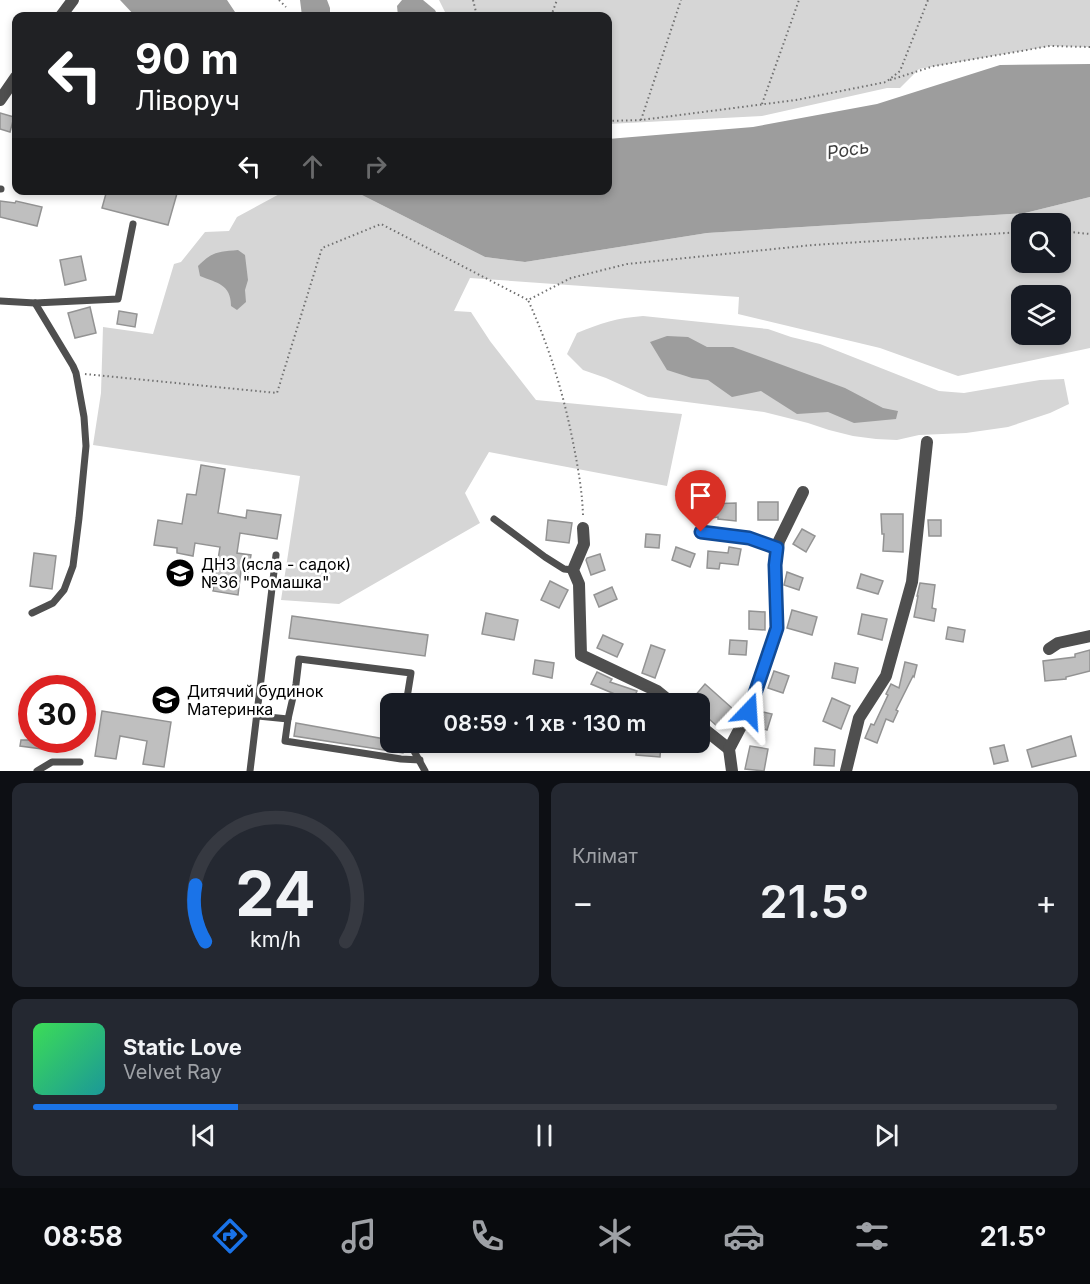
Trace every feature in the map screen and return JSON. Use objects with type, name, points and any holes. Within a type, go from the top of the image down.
[{"type":"street","points":[[0,100],[12,83]]},
{"type":"street","points":[[846,771],[859,718],[886,676],[912,582],[927,442]]},
{"type":"street","points":[[732,771],[729,749],[749,711],[777,628],[775,565],[777,548],[803,492]]},
{"type":"street","points":[[583,528],[584,544],[573,570],[579,584],[581,655],[659,693]]},
{"type":"street","points":[[1049,649],[1058,643],[1090,636]]},
{"type":"street","points":[[710,733],[729,749]]},
{"type":"lane","points":[[0,301],[35,303],[118,299],[133,224]]},
{"type":"lane","points":[[32,613],[53,603],[64,590],[73,566],[86,446],[84,417],[76,373],[35,303]]},
{"type":"lane","points":[[494,519],[545,557],[564,569],[573,570]]},
{"type":"lane","points":[[701,532],[749,538],[777,548]]},
{"type":"lane","points":[[250,771],[276,555]]},
{"type":"lane","points":[[408,693],[411,673],[299,659],[285,741],[420,760]]},
{"type":"lane","points":[[258,716],[288,719]]},
{"type":"lane","points":[[416,753],[425,771]]},
{"type":"lane","points":[[36,771],[52,762],[80,762]]},
{"type":"path","points":[[279,0],[286,7]]},
{"type":"path","points":[[641,120],[681,0]]},
{"type":"path","points":[[762,104],[799,0]]},
{"type":"path","points":[[886,82],[900,71],[928,0]]},
{"type":"path","points":[[612,121],[641,120],[796,100],[886,82],[934,66],[1050,45],[1090,46]]},
{"type":"path","points":[[76,373],[277,393],[322,248],[381,224],[528,300],[541,327],[568,417],[582,490],[583,528]]},
{"type":"path","points":[[1071,232],[1090,234]]},
{"type":"path","points":[[528,300],[571,278],[627,264],[813,245],[1011,233]]},
{"type":"shaded area","points":[[439,0],[1090,0],[1090,47],[1050,46],[919,69],[900,88],[887,88],[762,116],[612,124],[612,12],[445,12]]},
{"type":"shaded area","points":[[278,195],[362,195],[485,257],[525,262],[707,233],[1011,214],[1011,273],[1071,273],[1071,213],[1025,213],[1090,197],[1090,348],[958,376],[880,348],[738,314],[739,297],[470,278],[454,311],[471,312],[490,341],[536,400],[682,414],[667,486],[489,452],[465,493],[480,523],[339,604],[281,600],[300,476],[93,445],[101,393],[103,327],[153,334],[174,264],[181,262],[205,232],[229,231],[237,217]]},
{"type":"shaded area","points":[[643,316],[768,329],[820,344],[939,391],[964,393],[1040,380],[1064,379],[1069,404],[1008,427],[966,433],[919,435],[897,440],[876,439],[853,436],[764,412],[648,397],[583,370],[567,354],[577,333],[609,322]]},
{"type":"water","points":[[120,0],[227,0],[235,12],[131,12]]},
{"type":"water","points":[[300,0],[327,0],[330,8],[330,12],[302,12]]},
{"type":"water","points":[[402,0],[423,0],[436,12],[398,12],[397,6]]},
{"type":"water","name":"Рось","points":[[1090,64],[1090,197],[1025,213],[707,233],[525,262],[485,257],[362,195],[612,195],[612,139],[753,127],[877,104],[1000,65]]},
{"type":"water","points":[[238,250],[245,255],[248,280],[245,290],[246,302],[237,310],[231,306],[226,289],[200,276],[198,266],[216,253]]},
{"type":"water","points":[[667,336],[688,337],[707,347],[733,347],[845,388],[883,408],[898,411],[896,419],[854,423],[828,412],[797,414],[761,391],[732,397],[708,380],[692,378],[667,370],[650,342]]},
{"type":"building","points":[[0,113],[12,116],[10,132],[0,129]]},
{"type":"building","points":[[106,195],[177,195],[168,225],[102,208]]},
{"type":"building","points":[[0,201],[15,203],[16,201],[42,207],[37,226],[0,217]]},
{"type":"building","points":[[81,256],[86,280],[65,285],[60,260]]},
{"type":"building","points":[[90,307],[96,333],[75,338],[68,313]]},
{"type":"building","points":[[119,311],[137,314],[135,327],[117,324]]},
{"type":"building","points":[[201,465],[225,469],[218,513],[246,518],[247,510],[281,515],[277,539],[240,533],[237,553],[251,555],[248,572],[241,571],[238,595],[213,591],[220,547],[195,543],[193,556],[177,553],[177,548],[154,545],[158,520],[182,524],[187,494],[196,495]]},
{"type":"building","points":[[705,501],[705,504],[736,503],[736,521],[718,519],[718,517],[711,518],[712,512],[709,518],[691,519],[690,502]]},
{"type":"building","points":[[758,502],[778,502],[778,520],[758,520]]},
{"type":"building","points":[[881,514],[903,514],[903,552],[883,551],[884,534],[882,534]]},
{"type":"building","points":[[548,520],[572,523],[569,543],[546,540]]},
{"type":"building","points":[[928,520],[941,520],[941,536],[929,536]]},
{"type":"building","points":[[802,529],[815,536],[806,552],[793,544]]},
{"type":"building","points":[[646,534],[660,535],[659,548],[645,547]]},
{"type":"building","points":[[676,547],[695,554],[690,567],[672,560]]},
{"type":"building","points":[[729,547],[741,549],[738,565],[720,563],[719,569],[707,568],[708,551],[728,553]]},
{"type":"building","points":[[34,553],[56,556],[52,589],[30,586]]},
{"type":"building","points":[[600,554],[605,570],[591,575],[586,560]]},
{"type":"building","points":[[787,572],[803,578],[799,590],[784,585]]},
{"type":"building","points":[[861,574],[883,581],[878,594],[857,588]]},
{"type":"building","points":[[550,581],[568,590],[559,608],[541,600]]},
{"type":"building","points":[[920,583],[935,585],[932,608],[936,609],[934,621],[914,617]]},
{"type":"building","points":[[612,587],[617,599],[599,607],[594,595]]},
{"type":"building","points":[[792,610],[817,617],[812,635],[787,628]]},
{"type":"building","points":[[749,611],[765,612],[765,630],[749,629]]},
{"type":"building","points":[[486,613],[518,620],[514,640],[482,634]]},
{"type":"building","points":[[862,614],[887,619],[882,640],[858,634]]},
{"type":"building","points":[[292,616],[428,635],[425,656],[289,638]]},
{"type":"building","points":[[948,627],[965,630],[963,642],[946,639]]},
{"type":"building","points":[[603,635],[623,644],[617,657],[597,648]]},
{"type":"building","points":[[730,640],[747,641],[746,655],[729,654]]},
{"type":"building","points":[[651,645],[665,650],[655,678],[642,673]]},
{"type":"building","points":[[1090,650],[1090,671],[1066,677],[1066,679],[1045,681],[1043,661],[1075,657],[1075,654]]},
{"type":"building","points":[[535,660],[554,663],[552,678],[533,674]]},
{"type":"building","points":[[905,662],[917,665],[914,677],[896,710],[898,711],[893,722],[886,719],[877,743],[865,738],[871,724],[874,725],[891,684],[899,688]]},
{"type":"building","points":[[835,663],[858,668],[855,683],[832,678]]},
{"type":"building","points":[[774,671],[789,676],[783,693],[768,688]]},
{"type":"building","points":[[597,672],[612,679],[610,682],[637,691],[636,693],[612,693],[591,684]]},
{"type":"building","points":[[705,684],[733,709],[718,727],[710,720],[710,693],[697,693]]},
{"type":"building","points":[[832,698],[850,706],[841,729],[823,721]]},
{"type":"building","points":[[102,711],[171,722],[164,767],[143,764],[147,741],[120,736],[116,759],[95,756]]},
{"type":"building","points":[[758,711],[772,714],[767,730],[753,726]]},
{"type":"building","points":[[296,723],[380,738],[380,749],[294,736]]},
{"type":"building","points":[[1071,736],[1076,756],[1032,767],[1027,750]]},
{"type":"building","points":[[1004,745],[1008,761],[994,764],[990,748]]},
{"type":"building","points":[[750,746],[768,749],[764,771],[745,769]]},
{"type":"building","points":[[815,748],[835,750],[834,766],[814,765]]},
{"type":"building","points":[[636,753],[660,753],[660,757],[636,755]]},
{"type":"place","name":"ДНЗ (ясла - садок) №36 \"Ромашка\"","points":[[180,573]]},
{"type":"place","name":"Дитячий будинок Материнка","points":[[166,700]]},
{"type":"route","points":[[701,532],[749,538],[777,548],[775,565],[777,628],[749,711]]}]
